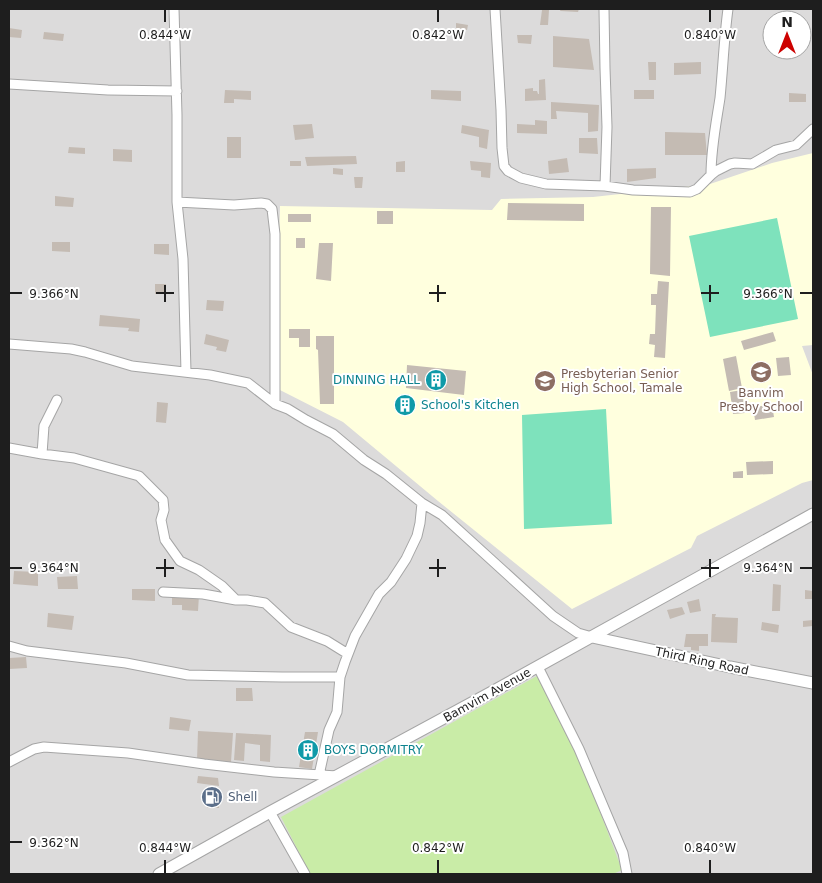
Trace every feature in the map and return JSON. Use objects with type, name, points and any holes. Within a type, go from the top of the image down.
[{"type":"street","points":[[174,9],[177,91],[177,202],[183,259],[186,372]]},
{"type":"street","points":[[495,9],[504,166],[508,171],[521,178],[546,184],[690,192],[697,189],[711,174],[730,164],[752,164],[776,150],[796,145],[813,129]]},
{"type":"street","points":[[604,9],[607,127],[605,186]]},
{"type":"street","points":[[711,174],[711,154],[720,97],[728,9]]},
{"type":"street","points":[[9,84],[99,90],[177,91]]},
{"type":"street","points":[[177,202],[234,205],[261,203],[267,204],[272,209],[275,234],[275,404]]},
{"type":"street","points":[[9,344],[71,349],[132,366],[186,372],[248,383],[275,404],[288,409],[333,434],[364,460],[386,474],[422,503],[442,515],[553,616],[578,633],[592,637]]},
{"type":"street","points":[[42,454],[44,426],[56,400]]},
{"type":"street","points":[[9,448],[74,458],[139,476],[163,500],[164,510],[161,520],[164,540],[180,561],[199,570],[222,586],[236,600]]},
{"type":"street","points":[[319,775],[329,730],[337,712],[340,677],[348,654],[355,636],[379,594],[406,559],[417,536],[422,503]]},
{"type":"street","name":"Bamvim Avenue","points":[[159,874],[813,514]]},
{"type":"street","points":[[163,592],[203,594],[265,603],[291,627],[317,637],[348,654]]},
{"type":"street","name":"Third Ring Road","points":[[592,637],[813,683]]},
{"type":"street","points":[[9,646],[126,663],[188,675],[340,677]]},
{"type":"street","points":[[538,667],[579,749],[623,853],[627,874]]},
{"type":"street","points":[[9,762],[34,749],[44,747],[128,753],[265,771],[337,776]]},
{"type":"street","points":[[270,812],[305,874]]},
{"type":"shaded area","points":[[9,9],[813,9],[813,874],[9,874]]},
{"type":"shaded area","name":"Presbyterian Senior High School, Tamale","points":[[813,153],[813,345],[802,346],[813,375],[813,480],[802,483],[697,536],[691,548],[572,609],[343,422],[276,388],[280,206],[492,210],[501,199],[593,197],[710,184],[772,163]]},
{"type":"green space","points":[[777,218],[798,319],[710,337],[689,236]]},
{"type":"green space","points":[[606,409],[612,524],[524,529],[522,415]]},
{"type":"green space","points":[[537,676],[583,767],[622,870],[613,874],[310,874],[281,817]]},
{"type":"building","points":[[561,9],[579,9],[578,12],[560,11]]},
{"type":"building","points":[[542,10],[549,10],[548,25],[540,25]]},
{"type":"building","points":[[456,23],[468,25],[467,30],[456,28]]},
{"type":"building","points":[[9,28],[22,30],[21,38],[9,37]]},
{"type":"building","points":[[44,32],[64,34],[63,41],[43,39]]},
{"type":"building","points":[[517,35],[532,35],[531,44],[518,43]]},
{"type":"building","points":[[553,36],[589,39],[594,70],[553,67]]},
{"type":"building","points":[[648,62],[656,62],[656,80],[649,80]]},
{"type":"building","points":[[701,62],[701,74],[674,75],[674,63]]},
{"type":"building","points":[[545,79],[546,100],[525,101],[525,89],[533,88],[533,91],[537,91],[539,94],[539,80]]},
{"type":"building","points":[[225,90],[251,91],[251,100],[234,99],[234,103],[224,103]]},
{"type":"building","points":[[431,90],[461,91],[461,101],[431,99]]},
{"type":"building","points":[[634,90],[654,90],[654,99],[634,99]]},
{"type":"building","points":[[789,93],[806,94],[806,102],[789,102]]},
{"type":"building","points":[[551,102],[599,105],[598,131],[588,132],[588,113],[556,111],[557,119],[551,119]]},
{"type":"building","points":[[535,120],[547,121],[547,134],[517,133],[517,124],[535,125]]},
{"type":"building","points":[[312,124],[314,138],[295,140],[293,125]]},
{"type":"building","points":[[462,125],[489,130],[487,149],[479,147],[479,137],[461,133]]},
{"type":"building","points":[[665,132],[705,133],[707,155],[665,155]]},
{"type":"building","points":[[227,137],[241,137],[241,158],[227,158]]},
{"type":"building","points":[[579,138],[597,138],[598,154],[579,153]]},
{"type":"building","points":[[69,147],[85,148],[85,154],[68,153]]},
{"type":"building","points":[[113,149],[132,150],[132,162],[113,161]]},
{"type":"building","points":[[356,156],[357,164],[307,166],[305,157]]},
{"type":"building","points":[[567,158],[569,172],[549,174],[548,161]]},
{"type":"building","points":[[290,161],[301,161],[301,166],[290,166]]},
{"type":"building","points":[[405,161],[405,172],[396,172],[396,162]]},
{"type":"building","points":[[470,161],[491,163],[490,178],[481,177],[481,171],[471,170]]},
{"type":"building","points":[[333,168],[343,169],[343,175],[333,174]]},
{"type":"building","points":[[656,168],[656,178],[627,182],[627,169]]},
{"type":"building","points":[[354,177],[363,177],[362,188],[355,188]]},
{"type":"building","points":[[55,196],[74,198],[73,207],[55,206]]},
{"type":"building","points":[[508,203],[584,204],[584,221],[507,220]]},
{"type":"building","points":[[651,207],[671,207],[670,276],[650,274]]},
{"type":"building","points":[[377,211],[393,211],[393,224],[377,224]]},
{"type":"building","points":[[288,214],[311,214],[311,222],[288,222]]},
{"type":"building","points":[[296,238],[305,238],[305,248],[296,248]]},
{"type":"building","points":[[52,242],[70,242],[70,252],[52,251]]},
{"type":"building","points":[[319,243],[333,243],[331,281],[316,279]]},
{"type":"building","points":[[154,244],[169,244],[169,255],[154,254]]},
{"type":"building","points":[[658,281],[669,282],[665,358],[654,357],[655,345],[649,344],[650,334],[655,334],[656,305],[651,305],[651,294],[657,294]]},
{"type":"building","points":[[155,284],[166,284],[166,294],[155,294]]},
{"type":"building","points":[[207,300],[224,301],[223,311],[206,310]]},
{"type":"building","points":[[100,315],[140,319],[139,332],[128,331],[129,328],[99,326]]},
{"type":"building","points":[[289,329],[310,329],[310,347],[299,347],[299,338],[289,338]]},
{"type":"building","points":[[773,332],[776,341],[744,350],[741,341]]},
{"type":"building","points":[[206,334],[229,340],[226,352],[216,350],[217,347],[204,344]]},
{"type":"building","points":[[316,336],[334,336],[334,404],[320,404]]},
{"type":"building","points":[[736,356],[742,388],[729,391],[723,359]]},
{"type":"building","points":[[789,357],[791,375],[778,376],[776,358]]},
{"type":"building","name":"DINNING HALL","points":[[407,365],[466,371],[464,395],[406,388]]},
{"type":"building","points":[[742,390],[745,413],[733,414],[730,392]]},
{"type":"building","name":"School's Kitchen","points":[[401,396],[411,398],[410,413],[400,412]]},
{"type":"building","points":[[157,402],[168,403],[166,423],[156,422]]},
{"type":"building","points":[[772,405],[774,417],[755,420],[753,407]]},
{"type":"building","points":[[773,461],[773,474],[747,475],[746,462]]},
{"type":"building","points":[[743,471],[743,478],[733,478],[733,472]]},
{"type":"building","points":[[14,571],[38,572],[38,586],[13,584]]},
{"type":"building","points":[[77,576],[78,589],[58,589],[57,577]]},
{"type":"building","points":[[773,584],[781,585],[780,611],[772,611]]},
{"type":"building","points":[[132,589],[155,589],[155,601],[132,600]]},
{"type":"building","points":[[805,590],[813,591],[813,599],[805,599]]},
{"type":"building","points":[[172,593],[199,595],[198,611],[182,610],[182,605],[172,605]]},
{"type":"building","points":[[699,599],[701,611],[690,613],[687,602]]},
{"type":"building","points":[[682,607],[685,614],[670,619],[667,610]]},
{"type":"building","points":[[48,613],[74,616],[72,630],[47,627]]},
{"type":"building","points":[[712,614],[716,614],[715,617],[738,618],[737,643],[711,642]]},
{"type":"building","points":[[813,620],[813,626],[803,627],[803,621]]},
{"type":"building","points":[[762,622],[779,625],[778,633],[761,630]]},
{"type":"building","points":[[686,634],[708,634],[708,646],[699,646],[699,651],[691,650],[691,647],[684,647]]},
{"type":"building","points":[[26,657],[27,668],[9,669],[9,658]]},
{"type":"building","points":[[236,688],[252,688],[253,701],[236,701]]},
{"type":"building","points":[[170,717],[191,720],[189,731],[169,729]]},
{"type":"building","points":[[198,731],[233,733],[231,762],[197,760]]},
{"type":"building","name":"BOYS DORMITRY","points":[[305,732],[318,732],[312,769],[299,767]]},
{"type":"building","points":[[236,733],[271,735],[270,762],[260,761],[260,745],[245,743],[244,761],[234,760]]},
{"type":"building","points":[[198,776],[218,778],[219,786],[197,783]]},
{"type":"building","points":[[206,791],[217,791],[219,808],[207,808]]},
{"type":"place","name":"Banvim Presby School","points":[[761,372]]},
{"type":"place","name":"DINNING HALL","points":[[436,380]]},
{"type":"place","name":"Presbyterian Senior High School, Tamale","points":[[545,381]]},
{"type":"place","name":"School's Kitchen","points":[[405,405]]},
{"type":"place","name":"BOYS DORMITRY","points":[[308,750]]},
{"type":"place","name":"Shell","points":[[212,797]]}]
